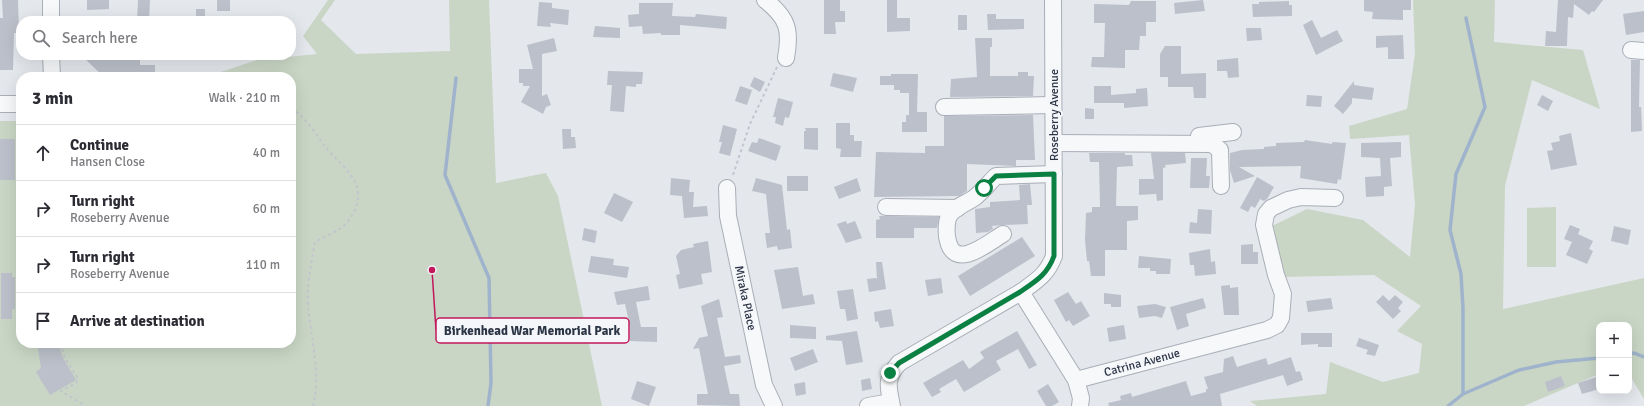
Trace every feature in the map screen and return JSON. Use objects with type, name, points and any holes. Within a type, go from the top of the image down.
[{"type":"street","points":[[51,0],[51,16]]},
{"type":"street","points":[[765,0],[778,10],[787,25],[789,40],[786,58]]},
{"type":"street","name":"Roseberry Avenue","points":[[892,404],[888,380],[890,373],[899,363],[1020,292],[1050,268],[1054,256],[1053,0]]},
{"type":"street","points":[[52,60],[52,72]]},
{"type":"street","points":[[0,104],[16,104]]},
{"type":"street","points":[[944,107],[1053,105]]},
{"type":"street","points":[[1054,140],[1217,136],[1233,132]]},
{"type":"street","points":[[1054,140],[1212,144],[1220,150],[1221,186]]},
{"type":"street","points":[[1003,234],[965,256],[957,255],[951,249],[948,241],[947,231],[949,216],[975,197],[996,176],[1054,174]]},
{"type":"street","name":"Miraka Place","points":[[727,188],[728,216],[764,385],[768,398],[774,406]]},
{"type":"street","name":"Catrina Avenue","points":[[1076,380],[1267,330],[1277,325],[1281,318],[1283,294],[1276,275],[1264,225],[1266,214],[1271,208],[1288,200],[1301,197],[1335,198]]},
{"type":"street","points":[[886,207],[958,208]]},
{"type":"street","points":[[1020,292],[1076,380],[1081,398],[1080,406]]},
{"type":"street","points":[[868,406],[892,404]]},
{"type":"path","points":[[727,188],[750,124],[776,68],[786,58]]},
{"type":"path","points":[[296,112],[327,149],[344,166],[356,184],[360,198],[350,218],[342,227],[315,242],[308,281],[308,304],[316,388],[314,406]]},
{"type":"path","points":[[62,348],[64,356],[78,378],[76,383],[61,391],[82,404],[82,406]]},
{"type":"green space","points":[[328,0],[335,0],[321,20],[356,54],[450,51],[449,0],[489,0],[496,183],[546,173],[558,196],[602,406],[0,406],[0,121],[16,121],[16,348],[296,348],[296,72],[221,72],[257,60],[296,60],[296,56],[317,54],[303,36]]},
{"type":"green space","points":[[1413,0],[1495,0],[1494,42],[1583,50],[1600,109],[1532,80],[1505,186],[1503,309],[1644,278],[1644,399],[1632,379],[1632,322],[1596,322],[1596,375],[1524,406],[1257,406],[1250,401],[1326,394],[1330,362],[1383,382],[1419,373],[1422,344],[1397,331],[1421,306],[1374,275],[1282,277],[1266,229],[1307,209],[1363,220],[1410,257],[1415,204],[1409,135],[1350,139],[1349,126],[1407,109],[1415,54]]},
{"type":"green space","points":[[1556,207],[1556,267],[1527,267],[1527,208]]},
{"type":"building","points":[[2,0],[18,0],[18,16],[16,16],[16,33],[14,33],[13,70],[0,70],[0,18],[3,18]]},
{"type":"building","points":[[87,0],[109,0],[109,9],[87,10]]},
{"type":"building","points":[[138,0],[150,0],[149,16],[137,16]]},
{"type":"building","points":[[217,0],[230,0],[230,11],[217,11]]},
{"type":"building","points":[[824,0],[840,0],[840,11],[845,11],[845,22],[835,22],[836,34],[824,34]]},
{"type":"building","points":[[887,0],[897,0],[897,18],[910,18],[910,31],[887,32]]},
{"type":"building","points":[[1203,0],[1205,11],[1175,14],[1174,3]]},
{"type":"building","points":[[1364,0],[1411,0],[1411,10],[1403,10],[1403,20],[1372,19],[1373,12],[1364,11]]},
{"type":"building","points":[[1558,0],[1603,0],[1594,12],[1592,11],[1589,15],[1574,4],[1573,18],[1568,17],[1567,46],[1545,46],[1546,31],[1556,32]]},
{"type":"building","points":[[1131,1],[1156,1],[1156,22],[1146,22],[1146,36],[1140,36],[1139,50],[1125,50],[1125,68],[1091,67],[1092,57],[1104,57],[1105,23],[1094,23],[1094,4],[1129,5]]},
{"type":"building","points":[[1289,1],[1289,5],[1292,5],[1292,16],[1253,17],[1252,4],[1259,4],[1259,2]]},
{"type":"building","points":[[539,2],[552,3],[552,8],[569,10],[568,25],[550,23],[551,27],[537,26]]},
{"type":"building","points":[[639,3],[673,3],[672,16],[695,17],[696,14],[727,17],[726,29],[680,25],[680,35],[661,35],[661,33],[643,34],[642,26],[629,27],[628,15],[639,14]]},
{"type":"building","points":[[196,9],[205,9],[205,16],[196,16]]},
{"type":"building","points":[[1644,11],[1644,32],[1626,35],[1623,14]]},
{"type":"building","points":[[987,14],[996,14],[996,19],[1024,19],[1024,29],[988,30]]},
{"type":"building","points":[[958,15],[967,15],[967,30],[958,30]]},
{"type":"building","points":[[1312,20],[1321,38],[1337,30],[1343,41],[1316,55],[1303,25]]},
{"type":"building","points":[[595,26],[620,28],[620,38],[593,37]]},
{"type":"building","points":[[1246,28],[1261,28],[1262,40],[1247,41]]},
{"type":"building","points":[[1403,35],[1404,59],[1388,59],[1388,47],[1376,48],[1376,36]]},
{"type":"building","points":[[554,38],[557,51],[542,54],[542,96],[547,94],[551,105],[546,107],[543,114],[521,102],[530,86],[523,86],[523,83],[519,83],[519,69],[533,69],[527,45]]},
{"type":"building","points":[[975,38],[992,38],[992,47],[990,47],[990,76],[1018,76],[1018,72],[1028,72],[1028,76],[1034,76],[1033,96],[950,97],[951,79],[977,77]]},
{"type":"building","points":[[1165,46],[1181,46],[1181,74],[1206,73],[1206,98],[1194,98],[1193,87],[1168,87],[1168,77],[1160,77],[1160,54]]},
{"type":"building","points":[[1238,58],[1239,77],[1228,78],[1227,71],[1217,71],[1217,60]]},
{"type":"building","points":[[86,60],[140,60],[140,65],[155,65],[155,72],[99,72]]},
{"type":"building","points":[[1631,60],[1640,60],[1639,107],[1641,107],[1642,131],[1631,132]]},
{"type":"building","points":[[608,71],[643,72],[642,84],[636,84],[636,87],[626,86],[624,112],[610,111],[612,85],[607,85]]},
{"type":"building","points":[[833,73],[857,78],[853,92],[830,86]]},
{"type":"building","points":[[891,74],[918,74],[917,112],[927,112],[927,132],[902,132],[902,122],[906,122],[906,115],[909,115],[909,93],[900,93],[900,90],[894,90],[894,85],[880,85],[880,76],[891,76]]},
{"type":"building","points":[[754,77],[765,82],[760,92],[750,86]]},
{"type":"building","points":[[1354,81],[1354,85],[1374,88],[1372,100],[1352,98],[1352,103],[1343,114],[1334,106]]},
{"type":"building","points":[[740,86],[752,90],[747,105],[735,101]]},
{"type":"building","points":[[1094,86],[1111,86],[1111,95],[1136,93],[1136,89],[1147,88],[1148,106],[1124,108],[1124,103],[1094,103]]},
{"type":"building","points":[[1307,95],[1322,96],[1321,107],[1306,106]]},
{"type":"building","points":[[1542,95],[1553,101],[1548,111],[1537,105]]},
{"type":"building","points":[[778,98],[793,102],[789,118],[785,117],[783,126],[775,123],[776,117],[773,117]]},
{"type":"building","points":[[1085,108],[1094,109],[1094,119],[1085,119]]},
{"type":"building","points":[[1033,115],[1035,160],[1016,160],[1016,166],[967,164],[967,191],[959,196],[874,197],[876,152],[925,153],[925,146],[944,146],[944,116]]},
{"type":"building","points":[[836,123],[850,123],[850,135],[854,135],[854,141],[862,141],[861,157],[840,157],[841,149],[836,148]]},
{"type":"building","points":[[723,125],[737,129],[730,156],[719,153],[722,142],[719,142]]},
{"type":"building","points":[[805,128],[818,128],[818,150],[804,149]]},
{"type":"building","points":[[562,129],[571,129],[571,137],[575,137],[576,148],[563,149]]},
{"type":"building","points":[[1571,133],[1577,165],[1551,170],[1547,151],[1553,150],[1551,143],[1560,141],[1559,136]]},
{"type":"building","points":[[759,138],[781,146],[776,161],[748,151],[752,142],[757,143]]},
{"type":"building","points":[[0,139],[15,139],[15,180],[0,180]]},
{"type":"building","points":[[1305,140],[1332,144],[1332,142],[1346,143],[1341,180],[1338,179],[1337,184],[1300,178],[1301,166],[1239,167],[1255,176],[1234,183],[1230,170],[1230,153],[1242,150],[1264,149],[1264,147],[1276,146],[1276,143],[1304,142]]},
{"type":"building","points":[[1401,142],[1401,157],[1390,158],[1392,186],[1384,187],[1384,196],[1366,197],[1365,177],[1381,176],[1380,158],[1361,157],[1361,143]]},
{"type":"building","points":[[1089,153],[1125,153],[1125,155],[1132,155],[1133,166],[1117,167],[1116,206],[1138,206],[1138,220],[1127,221],[1127,250],[1105,250],[1105,276],[1091,276],[1089,261],[1087,261],[1085,240],[1086,213],[1092,212],[1092,207],[1100,207],[1099,162],[1090,162]]},
{"type":"building","points":[[1151,153],[1185,153],[1186,163],[1165,165],[1166,167],[1163,168],[1163,200],[1157,201],[1156,193],[1139,195],[1139,179],[1154,179]]},
{"type":"building","points":[[1191,158],[1207,158],[1206,176],[1210,176],[1209,188],[1190,188]]},
{"type":"building","points":[[787,176],[808,176],[808,191],[787,191]]},
{"type":"building","points":[[1257,177],[1274,187],[1267,199],[1264,201],[1260,199],[1255,208],[1251,206],[1248,212],[1240,208]]},
{"type":"building","points":[[671,178],[690,180],[689,192],[694,192],[693,207],[707,206],[708,216],[684,218],[682,196],[670,195]]},
{"type":"building","points":[[756,178],[782,185],[787,230],[790,229],[792,248],[778,250],[777,246],[767,248],[765,233],[770,233],[766,194],[752,191]]},
{"type":"building","points":[[857,178],[861,191],[839,199],[834,187]]},
{"type":"building","points":[[1030,184],[1032,205],[1027,205],[1028,224],[992,226],[993,229],[988,232],[976,233],[975,209],[990,207],[990,202],[1020,200],[1019,185]]},
{"type":"building","points":[[614,193],[633,202],[622,222],[604,213]]},
{"type":"building","points":[[1198,209],[1212,210],[1211,234],[1189,233],[1190,222],[1197,223]]},
{"type":"building","points":[[879,216],[939,217],[937,228],[914,228],[914,238],[876,238],[876,220],[880,219]]},
{"type":"building","points":[[846,221],[847,224],[855,221],[862,238],[846,243],[837,224]]},
{"type":"building","points":[[1570,225],[1580,229],[1578,234],[1593,241],[1589,249],[1593,251],[1587,264],[1566,255],[1572,242],[1564,239]]},
{"type":"building","points":[[1614,226],[1631,230],[1628,245],[1611,241]]},
{"type":"building","points":[[584,228],[597,231],[595,243],[582,240]]},
{"type":"building","points":[[1022,237],[1035,256],[970,296],[958,276]]},
{"type":"building","points":[[708,241],[712,272],[701,274],[703,284],[679,289],[676,275],[680,274],[676,256],[681,250],[694,247],[693,244]]},
{"type":"building","points":[[1253,244],[1253,252],[1258,252],[1258,264],[1241,264],[1241,245]]},
{"type":"building","points":[[1210,249],[1211,262],[1215,261],[1216,274],[1195,276],[1194,265],[1190,265],[1189,253]]},
{"type":"building","points":[[591,256],[614,259],[613,265],[629,267],[627,278],[588,272]]},
{"type":"building","points":[[1139,256],[1171,259],[1170,274],[1156,274],[1156,271],[1150,271],[1150,268],[1138,268]]},
{"type":"building","points":[[876,262],[882,262],[886,289],[869,292],[867,279],[877,279]]},
{"type":"building","points":[[798,267],[803,296],[813,294],[815,304],[782,309],[774,270]]},
{"type":"building","points":[[1,273],[12,273],[12,277],[15,277],[15,309],[12,309],[12,319],[1,319]]},
{"type":"building","points":[[941,278],[943,293],[928,296],[925,280]]},
{"type":"building","points":[[1230,285],[1230,288],[1238,287],[1239,315],[1224,315],[1221,286]]},
{"type":"building","points":[[648,286],[650,300],[636,302],[641,327],[657,327],[657,342],[630,341],[630,326],[625,304],[617,305],[614,292]]},
{"type":"building","points":[[853,289],[858,319],[847,321],[845,309],[840,309],[837,291]]},
{"type":"building","points":[[1068,292],[1076,304],[1081,301],[1090,316],[1073,326],[1069,320],[1066,322],[1054,300]]},
{"type":"building","points":[[1104,293],[1121,295],[1121,307],[1111,307],[1111,304],[1104,304]]},
{"type":"building","points":[[1383,295],[1389,301],[1395,295],[1403,302],[1398,308],[1401,311],[1393,319],[1376,302]]},
{"type":"building","points":[[1203,298],[1206,308],[1186,314],[1189,326],[1177,330],[1170,307]]},
{"type":"building","points":[[1331,298],[1333,309],[1308,312],[1306,301]]},
{"type":"building","points":[[719,299],[723,317],[717,318],[725,357],[740,355],[741,363],[724,366],[730,394],[739,394],[740,406],[697,405],[697,394],[708,394],[699,348],[693,349],[699,338],[708,336],[701,306]]},
{"type":"building","points":[[1155,304],[1166,307],[1162,318],[1155,316],[1139,318],[1137,306]]},
{"type":"building","points":[[891,309],[894,326],[880,328],[878,321],[875,322],[874,312]]},
{"type":"building","points":[[790,325],[816,327],[816,339],[790,338]]},
{"type":"building","points":[[1124,325],[1126,339],[1109,342],[1107,328]]},
{"type":"building","points":[[857,331],[863,362],[846,365],[842,341],[826,340],[826,336]]},
{"type":"building","points":[[1017,331],[1037,365],[1029,369],[1018,349],[996,361],[1001,370],[964,392],[956,379],[939,389],[941,392],[932,397],[923,383],[963,360],[969,369],[984,358],[980,352]]},
{"type":"building","points":[[1301,333],[1332,333],[1332,347],[1318,347],[1318,344],[1301,345]]},
{"type":"building","points":[[1359,338],[1379,345],[1375,356],[1366,354],[1368,350],[1356,346]]},
{"type":"building","points":[[38,348],[60,348],[62,356],[76,380],[50,395],[36,372],[41,368]]},
{"type":"building","points":[[813,349],[818,362],[795,371],[790,358]]},
{"type":"building","points":[[1233,356],[1237,367],[1266,358],[1268,365],[1291,357],[1296,372],[1300,371],[1303,380],[1287,386],[1283,375],[1220,394],[1222,406],[1109,406],[1108,403],[1121,400],[1120,396],[1131,393],[1132,397],[1186,381],[1191,396],[1206,392],[1206,389],[1208,389],[1204,377],[1223,372],[1224,359]]},
{"type":"building","points":[[1561,376],[1565,386],[1548,392],[1545,382]]},
{"type":"building","points":[[1596,377],[1596,390],[1582,394],[1578,383]]},
{"type":"building","points":[[870,378],[872,389],[862,391],[861,380]]},
{"type":"building","points":[[637,381],[656,387],[649,406],[631,399]]},
{"type":"building","points":[[805,382],[806,394],[796,396],[794,384]]},
{"type":"building","points":[[1048,384],[1059,402],[1052,406],[1046,406],[1037,391]]},
{"type":"waterway","points":[[1463,394],[1463,308],[1461,274],[1450,230],[1456,174],[1485,107],[1466,18]]},
{"type":"waterway","points":[[456,78],[445,175],[489,278],[491,383],[488,406]]},
{"type":"waterway","points":[[1632,353],[1644,357]]},
{"type":"waterway","points":[[1448,406],[1463,394],[1519,370],[1556,362],[1596,358]]},
{"type":"place","name":"Birkenhead War Memorial Park","points":[[432,270]]},
{"type":"route","points":[[890,373],[899,363],[1020,292],[1050,268],[1054,256],[1054,174],[996,176],[984,188]]}]
